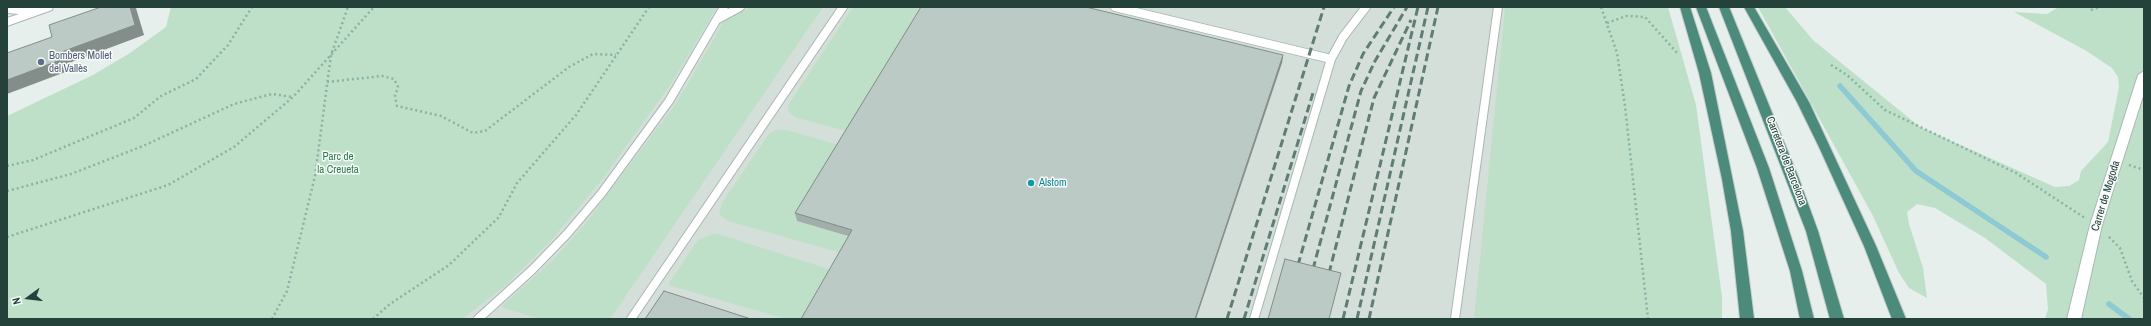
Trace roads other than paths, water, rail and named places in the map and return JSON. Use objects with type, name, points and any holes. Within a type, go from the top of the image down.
[{"type":"highway","points":[[1685,7],[1705,73],[1728,179],[1737,231],[1747,319]]},
{"type":"highway","points":[[1701,7],[1763,168],[1796,271],[1808,319]]},
{"type":"highway","name":"Carretera de Barcelona","points":[[1724,7],[1793,179],[1812,231],[1837,319]]},
{"type":"highway","points":[[1749,7],[1803,102],[1825,147],[1870,246],[1899,319]]},
{"type":"street","points":[[7,9],[21,10],[37,7]]},
{"type":"street","points":[[7,22],[48,7]]},
{"type":"street","name":"Carrer de Mogoda","points":[[2074,319],[2096,225],[2144,75]]},
{"type":"lane","points":[[478,319],[532,270],[567,234],[601,194],[669,101],[724,7]]},
{"type":"lane","points":[[718,19],[740,7]]},
{"type":"lane","points":[[631,319],[843,7]]},
{"type":"lane","points":[[1115,7],[1331,59]]},
{"type":"lane","points":[[1254,319],[1331,59],[1343,37],[1366,7]]},
{"type":"lane","points":[[1456,319],[1498,7]]},
{"type":"waterway","points":[[1840,86],[1916,171],[2046,257]]},
{"type":"waterway","points":[[2109,304],[2129,319]]},
{"type":"railway","points":[[1227,319],[1324,7]]},
{"type":"railway","points":[[1298,265],[1349,86],[1363,54],[1394,7]]},
{"type":"railway","points":[[1313,269],[1361,91],[1375,61],[1407,7]]},
{"type":"railway","points":[[1343,319],[1418,7]]},
{"type":"railway","points":[[1357,319],[1428,7]]},
{"type":"railway","points":[[1369,319],[1438,7]]},
{"type":"railway","points":[[1329,273],[1374,98],[1411,20]]},
{"type":"railway","points":[[1244,319],[1313,93]]},
{"type":"place","name":"Bombers Mollet del Vallès","points":[[41,62]]},
{"type":"place","name":"Alstom","points":[[1031,183]]},
{"type":"park label","name":"Parc de la Creueta","points":[[338,163]]}]
